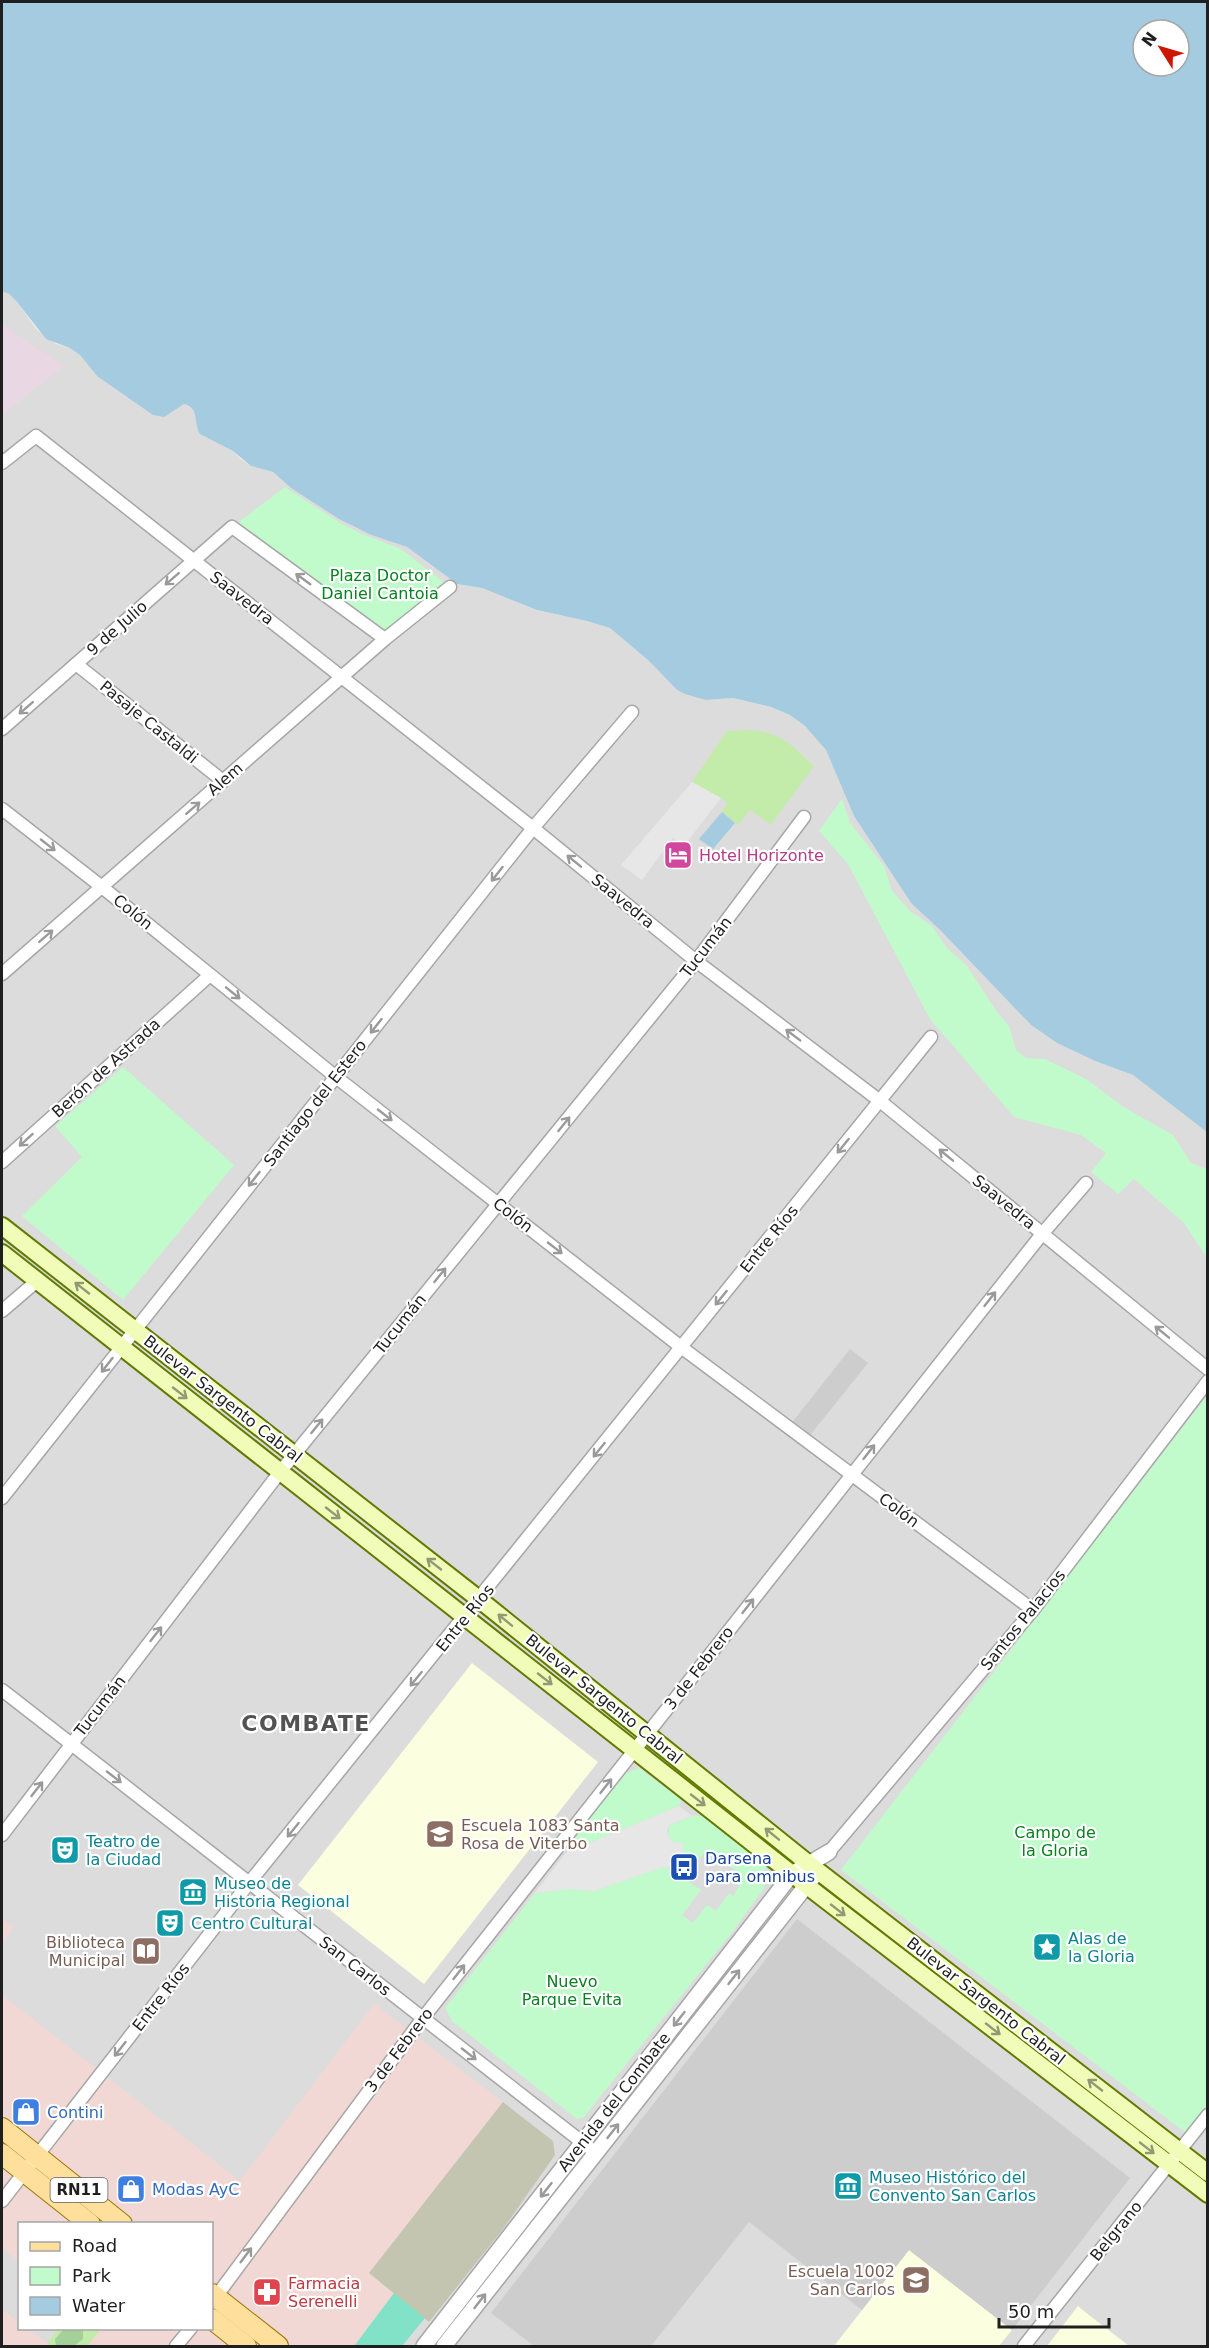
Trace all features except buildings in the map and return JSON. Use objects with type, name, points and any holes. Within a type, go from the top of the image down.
[{"type":"main road","name":"Bulevar Sargento Cabral","points":[[2,1226],[480,1600],[814,1867],[1208,2173]]},
{"type":"main road","name":"Bulevar Sargento Cabral","points":[[2,1253],[806,1885],[1208,2194]]},
{"type":"main road","name":"RN11","points":[[2,2128],[121,2222]]},
{"type":"main road","name":"RN11","points":[[2,2154],[89,2222]]},
{"type":"main road","points":[[213,2297],[278,2346]]},
{"type":"main road","points":[[213,2320],[246,2346]]},
{"type":"street","name":"Saavedra","points":[[2,463],[36,436],[533,828],[696,961],[880,1101],[1208,1369]]},
{"type":"street","name":"9 de Julio","points":[[2,729],[232,527],[384,639]]},
{"type":"street","name":"Alem","points":[[2,974],[384,639],[450,587]]},
{"type":"street","name":"Pasaje Castaldi","points":[[76,664],[223,781]]},
{"type":"street","name":"Santiago del Estero","points":[[2,1498],[533,828],[632,712]]},
{"type":"street","name":"Colón","points":[[2,809],[336,1077],[681,1347],[1033,1610]]},
{"type":"street","name":"Tucumán","points":[[2,1835],[280,1472],[696,961],[804,818]]},
{"type":"street","name":"Berón de Astrada","points":[[2,1162],[210,975]]},
{"type":"street","name":"Entre Ríos","points":[[2,2201],[249,1884],[480,1600],[931,1037]]},
{"type":"street","name":"3 de Febrero","points":[[213,2297],[423,2018],[1042,1234],[1086,1183]]},
{"type":"street","points":[[2,1311],[37,1281]]},
{"type":"street","name":"Santos Palacios","points":[[814,1867],[1033,1610],[1208,1381]]},
{"type":"street","name":"San Carlos","points":[[2,1690],[596,2153]]},
{"type":"street","name":"Avenida del Combate","points":[[424,2346],[792,1874],[814,1867]]},
{"type":"street","name":"Avenida del Combate","points":[[444,2346],[806,1885],[814,1867]]},
{"type":"street","name":"Belgrano","points":[[1024,2346],[1208,2115]]},
{"type":"street","points":[[176,2346],[189,2330]]},
{"type":"shaded area","points":[[2,291],[17,302],[37,330],[56,344],[70,348],[80,355],[97,376],[175,409],[184,404],[189,405],[223,446],[233,451],[242,460],[251,466],[273,472],[291,488],[356,528],[407,547],[457,584],[482,588],[537,610],[610,628],[649,661],[677,690],[706,700],[733,698],[771,707],[790,715],[805,726],[826,750],[854,816],[911,903],[1031,1025],[1057,1043],[1095,1061],[1133,1075],[1208,1132],[1207,2346],[2,2346]]},
{"type":"shaded area","points":[[2,324],[64,366],[2,415]]},
{"type":"shaded area","points":[[692,782],[721,798],[684,846],[673,838],[642,880],[621,865]]},
{"type":"shaded area","points":[[850,1349],[868,1363],[807,1439],[790,1425]]},
{"type":"shaded area","name":"Escuela 1083 Santa Rosa de Viterbo","points":[[472,1663],[598,1762],[424,1984],[298,1885]]},
{"type":"shaded area","points":[[679,1806],[692,1816],[669,1825],[667,1830],[673,1842],[683,1843],[683,1854],[675,1864],[673,1862],[668,1868],[663,1867],[594,1891],[570,1889],[535,1893],[573,1844],[580,1847]]},
{"type":"shaded area","points":[[2,1919],[14,1927],[2,1944]]},
{"type":"shaded area","points":[[797,1919],[1130,2178],[1012,2330],[909,2250],[862,2310],[749,2222],[651,2346],[534,2346],[491,2313]]},
{"type":"shaded area","points":[[2,1995],[240,2181],[374,2004],[503,2102],[369,2273],[394,2293],[354,2346],[87,2346],[100,2330],[213,2330],[213,2222],[18,2222],[18,2261],[2,2248]]},
{"type":"shaded area","points":[[503,2102],[553,2141],[555,2155],[503,2229],[429,2322],[369,2273]]},
{"type":"shaded area","name":"Escuela 1002 San Carlos","points":[[909,2250],[1012,2330],[999,2346],[834,2346]]},
{"type":"shaded area","points":[[1078,2306],[1089,2315],[1129,2346],[1047,2346]]},
{"type":"shaded area","points":[[2,2309],[18,2322],[18,2330],[28,2330],[52,2346],[2,2346]]},
{"type":"green space","name":"Plaza Doctor Daniel Cantoia","points":[[285,487],[342,524],[401,549],[450,587],[385,639],[232,527]]},
{"type":"green space","points":[[751,730],[772,734],[793,746],[814,766],[771,825],[750,810],[738,825],[722,812],[727,802],[692,782],[727,731]]},
{"type":"green space","points":[[842,799],[850,823],[884,866],[892,891],[910,911],[932,926],[947,948],[967,966],[997,1012],[1009,1026],[1016,1050],[1026,1058],[1045,1059],[1086,1079],[1125,1108],[1173,1135],[1191,1163],[1207,1169],[1207,1258],[1184,1223],[1134,1179],[1118,1194],[1091,1172],[1106,1153],[1081,1135],[1014,1117],[930,1019],[848,864],[819,831]]},
{"type":"green space","points":[[123,1067],[234,1165],[123,1300],[22,1216],[82,1157],[55,1126]]},
{"type":"green space","name":"Campo de la Gloria","points":[[1207,1396],[1208,2104],[1186,2133],[841,1870]]},
{"type":"green space","points":[[639,1768],[679,1798],[681,1802],[679,1806],[580,1847],[575,1847],[572,1841],[626,1773]]},
{"type":"green space","name":"Nuevo Parque Evita","points":[[696,1815],[706,1818],[766,1866],[764,1888],[734,1930],[583,2118],[577,2119],[452,2021],[445,2008],[535,1893],[570,1889],[594,1891],[663,1867],[701,1890],[682,1915],[693,1923],[707,1905],[716,1911],[729,1893],[733,1896],[740,1885],[737,1872],[708,1848],[696,1863],[683,1854],[683,1844],[673,1842],[668,1836],[669,1825]]},
{"type":"green space","points":[[394,2293],[425,2318],[402,2346],[355,2345]]},
{"type":"green space","points":[[58,2330],[100,2330],[87,2346],[52,2346],[47,2343]]},
{"type":"green space","points":[[63,2330],[83,2330],[83,2339],[74,2346],[56,2346],[55,2339]]},
{"type":"water","points":[[2,2],[1207,2],[1207,1132],[1133,1075],[1095,1061],[1057,1043],[1031,1025],[911,903],[854,816],[826,750],[805,726],[790,715],[771,707],[733,698],[706,700],[685,694],[677,690],[649,661],[610,628],[537,610],[482,588],[457,584],[407,547],[369,534],[339,519],[291,488],[273,472],[251,466],[233,451],[200,434],[194,412],[189,406],[184,404],[164,417],[153,415],[97,376],[80,355],[70,348],[46,339],[9,294],[2,291]]},
{"type":"water","points":[[722,812],[735,823],[713,849],[699,839]]},
{"type":"place","name":"Hotel Horizonte","points":[[678,855]]},
{"type":"place","name":"Escuela 1083 Santa Rosa de Viterbo","points":[[440,1834]]},
{"type":"place","name":"Teatro de la Ciudad","points":[[65,1850]]},
{"type":"place","name":"Darsena para omnibus","points":[[684,1867]]},
{"type":"place","name":"Museo de Historia Regional","points":[[193,1892]]},
{"type":"place","name":"Centro Cultural","points":[[170,1923]]},
{"type":"place","name":"Alas de la Gloria","points":[[1047,1947]]},
{"type":"place","name":"Biblioteca Municipal","points":[[146,1951]]},
{"type":"place","name":"Contini","points":[[26,2112]]},
{"type":"place","name":"Museo Histórico del Convento San Carlos","points":[[848,2186]]},
{"type":"place","name":"Modas AyC","points":[[131,2189]]},
{"type":"place","name":"Escuela 1002 San Carlos","points":[[916,2280]]},
{"type":"place","name":"Farmacia Serenelli","points":[[267,2292]]},
{"type":"district","name":"COMBATE","points":[[306,1723]]}]
